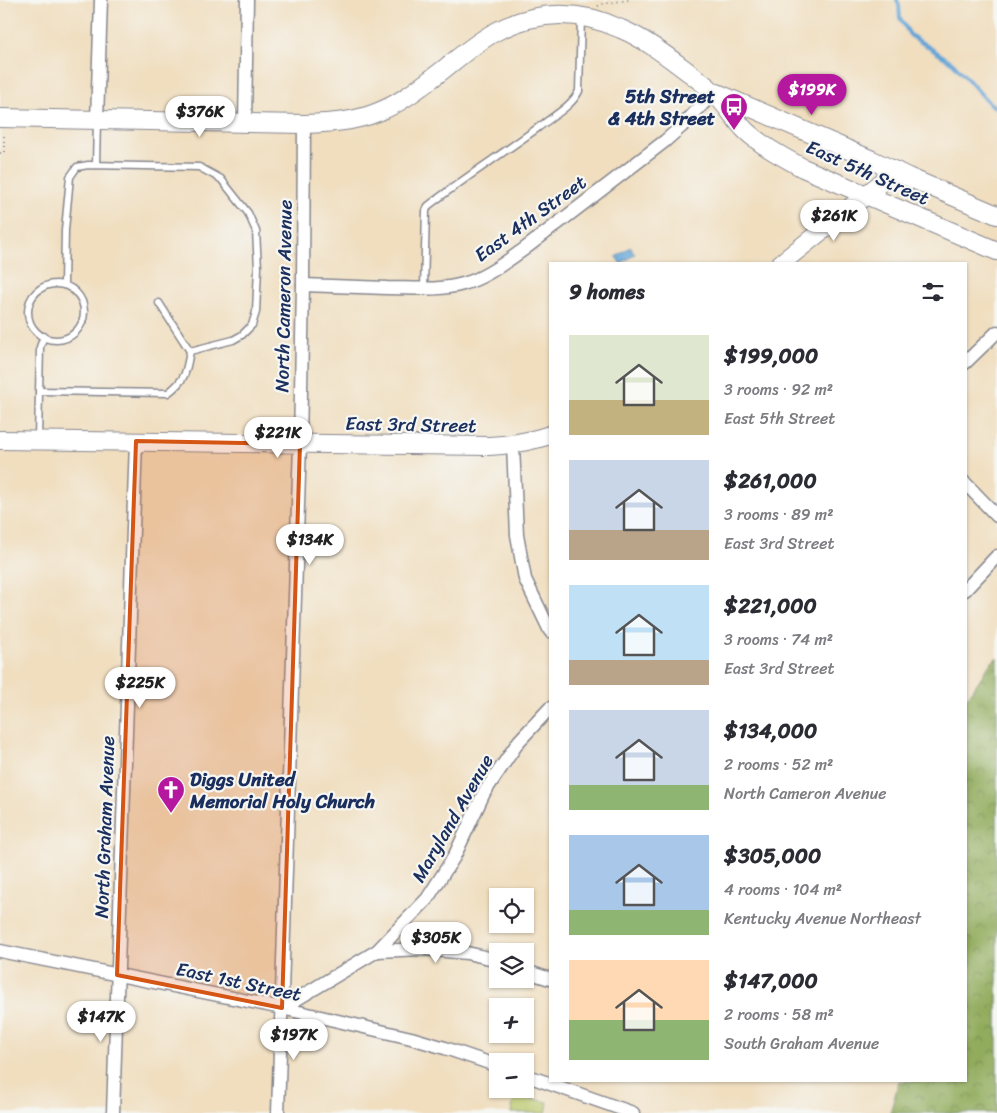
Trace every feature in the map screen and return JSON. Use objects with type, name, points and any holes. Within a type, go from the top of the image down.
[{"type":"main road","name":"East 5th Street","points":[[2,118],[304,124],[351,121],[380,112],[396,103],[483,40],[512,24],[529,18],[565,14],[581,16],[600,20],[643,40],[664,53],[714,92],[746,130],[773,151],[803,168],[997,251]]},
{"type":"main road","name":"East 5th Street","points":[[714,92],[997,215]]},
{"type":"main road","points":[[783,262],[896,171]]},
{"type":"main road","name":"East 3rd Street","points":[[0,440],[488,446],[513,445],[549,435]]},
{"type":"street","points":[[97,120],[101,0]]},
{"type":"street","points":[[245,122],[247,0]]},
{"type":"street","name":"East 4th Street","points":[[303,286],[445,288],[464,284],[482,276],[499,266],[665,141],[714,92]]},
{"type":"street","name":"North Cameron Avenue","points":[[278,1113],[300,444],[304,124]]},
{"type":"street","points":[[967,361],[997,332]]},
{"type":"street","name":"North Graham Avenue","points":[[113,1113],[136,441]]},
{"type":"street","points":[[513,445],[517,535],[525,579],[549,628]]},
{"type":"street","points":[[967,485],[997,516]]},
{"type":"street","points":[[967,588],[997,556]]},
{"type":"street","name":"Maryland Avenue","points":[[282,1008],[377,951],[427,899],[454,857],[484,793],[519,742],[549,709]]},
{"type":"street","points":[[377,951],[423,949],[467,953],[489,958]]},
{"type":"street","name":"East 1st Street","points":[[0,951],[282,1008],[411,1038],[489,1063]]},
{"type":"street","points":[[534,974],[549,979]]},
{"type":"street","points":[[534,1078],[632,1113]]},
{"type":"lane","points":[[424,289],[426,210],[428,206],[576,98],[579,91],[581,16]]},
{"type":"lane","points":[[96,165],[97,120]]},
{"type":"lane","points":[[64,286],[65,230],[70,177],[77,167],[88,165],[199,167],[221,179],[248,213],[256,231],[258,268],[256,312],[252,325],[242,335],[233,340],[190,351]]},
{"type":"lane","points":[[50,284],[60,284],[69,287],[77,294],[82,303],[84,313],[82,323],[76,331],[67,337],[57,340],[44,336],[38,333],[28,316],[29,305],[33,296],[40,289],[50,284]]},
{"type":"lane","points":[[39,391],[168,393],[180,384],[186,370],[190,351],[159,303]]},
{"type":"lane","points":[[38,440],[40,347],[44,336]]},
{"type":"path","points":[[581,16],[602,4],[629,0]]},
{"type":"path","points":[[0,153],[4,153],[2,118]]},
{"type":"highlighted area","points":[[136,441],[300,444],[282,1008],[117,975]]},
{"type":"green space","points":[[997,657],[997,1113],[890,1113],[899,1082],[967,1082],[967,698],[990,664]]},
{"type":"green space","points":[[514,1098],[529,1098],[548,1102],[546,1113],[511,1113]]},
{"type":"water","points":[[630,247],[635,254],[624,262],[620,262],[616,257]]},
{"type":"waterway","points":[[897,0],[900,18],[910,35],[953,63],[989,103],[997,108]]},
{"type":"place","name":"5th Street & 4th Street","points":[[734,131]]},
{"type":"place","name":"Diggs United Memorial Holy Church","points":[[171,814]]}]
